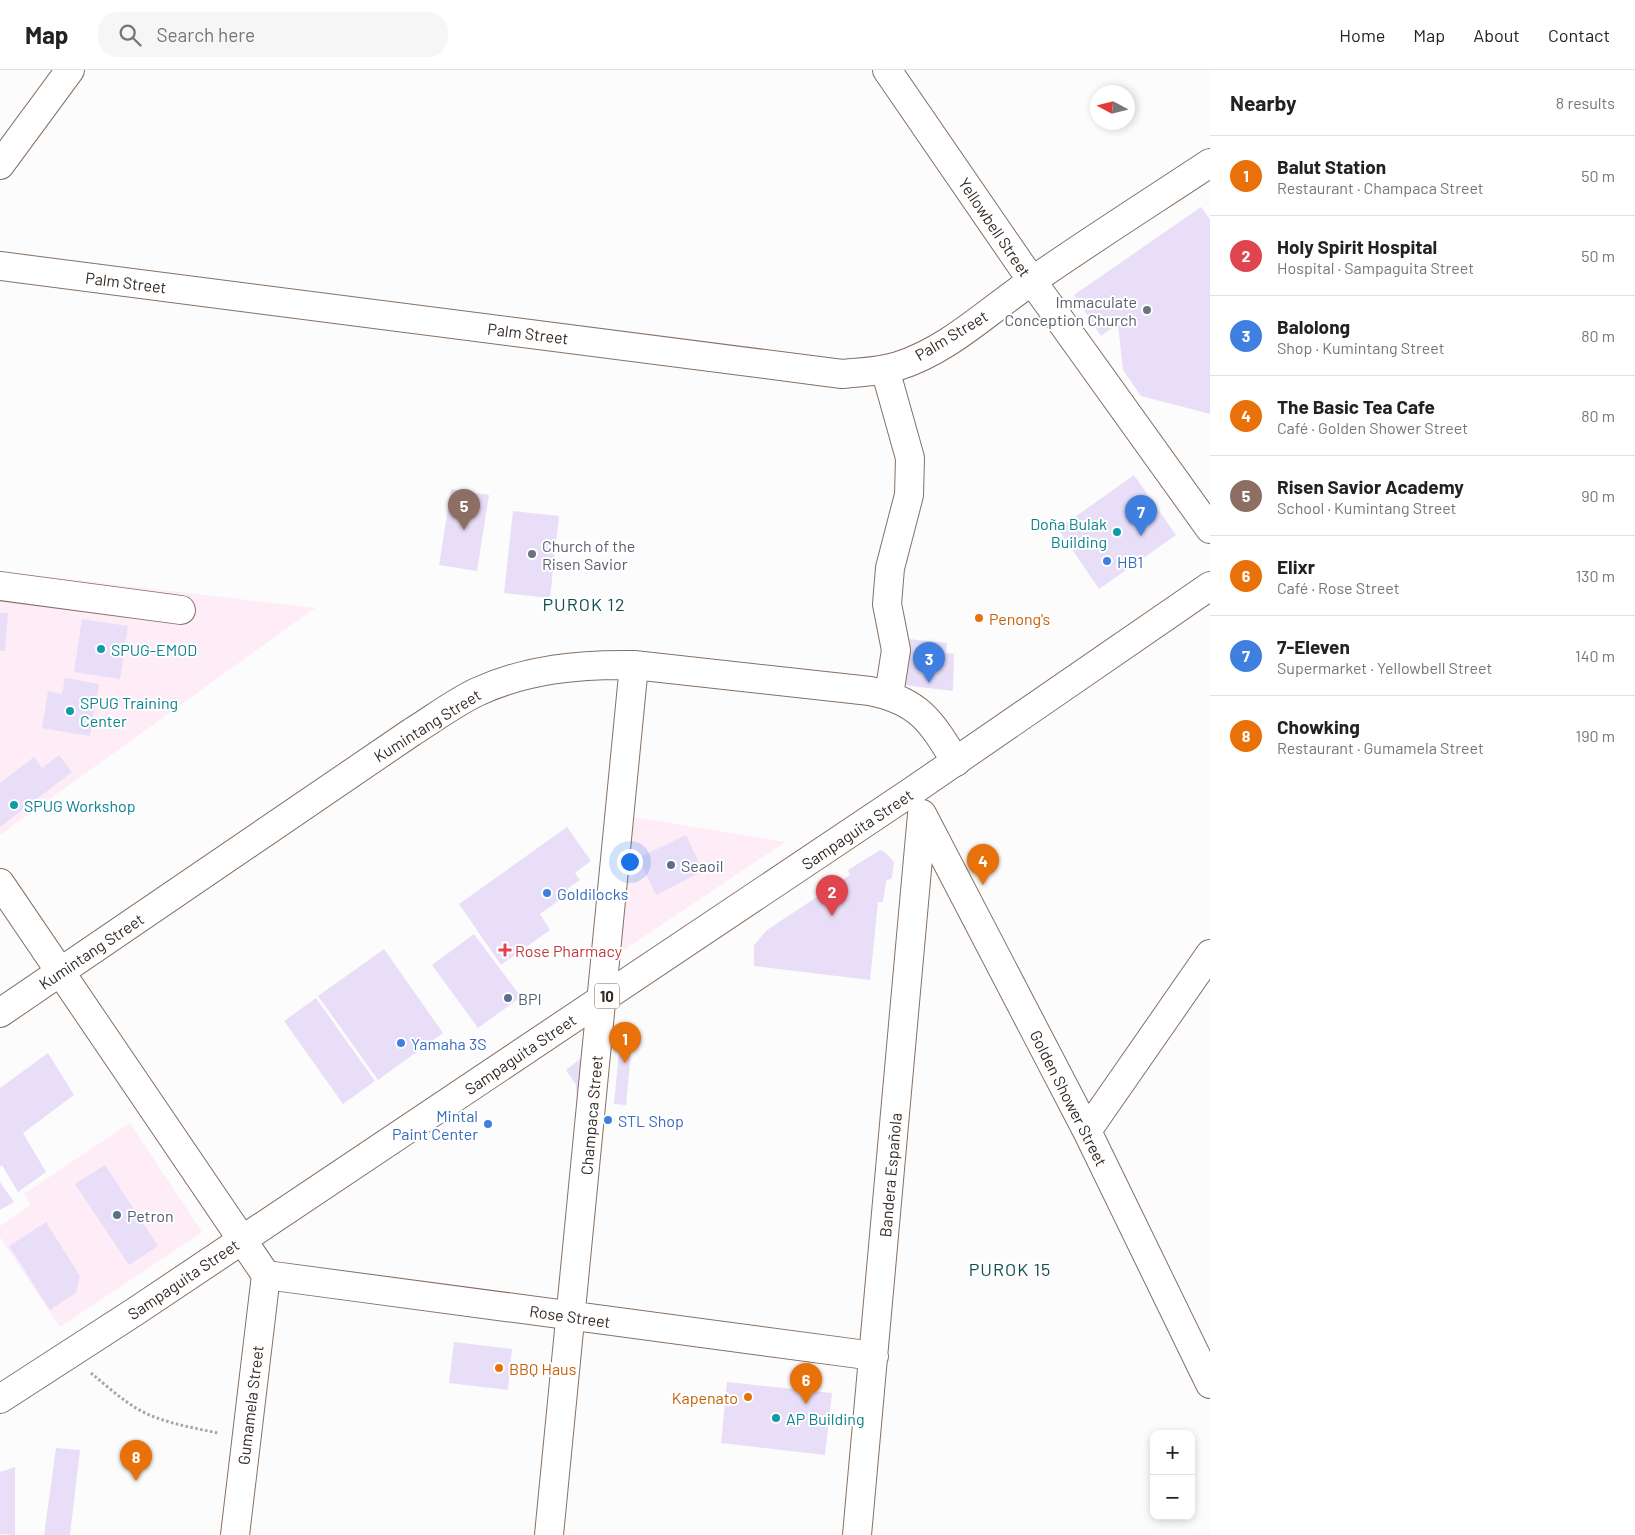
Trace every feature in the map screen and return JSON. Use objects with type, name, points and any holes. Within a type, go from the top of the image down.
[{"type":"main road","points":[[0,165],[70,70]]},
{"type":"main road","name":"Yellowbell Street","points":[[887,70],[1032,281],[1210,529]]},
{"type":"main road","name":"Palm Street","points":[[0,266],[842,374],[898,366],[925,354],[966,330],[1032,281],[1210,163]]},
{"type":"main road","points":[[885,369],[910,458],[909,495],[890,568],[887,604],[896,650],[889,695]]},
{"type":"main road","points":[[0,586],[181,610]]},
{"type":"main road","name":"Sampaguita Street","points":[[0,1399],[602,1000],[917,803],[956,762],[1210,586]]},
{"type":"main road","name":"Kumintang Street","points":[[0,1013],[412,732],[476,693],[514,678],[556,669],[596,664],[634,665],[889,695],[908,703],[925,716],[956,762]]},
{"type":"main road","name":"Champaca Street","points":[[549,1535],[634,665]]},
{"type":"main road","name":"Golden Shower Street","points":[[917,803],[1086,1131],[1210,1384]]},
{"type":"main road","name":"Bandera Española","points":[[857,1535],[874,1356],[917,803]]},
{"type":"main road","points":[[0,883],[266,1275]]},
{"type":"main road","points":[[1086,1131],[1210,954]]},
{"type":"main road","name":"Rose Street","points":[[266,1275],[874,1356]]},
{"type":"main road","name":"Gumamela Street","points":[[235,1535],[266,1275]]},
{"type":"path","points":[[68,1355],[121,1398],[146,1414],[171,1423],[246,1439]]},
{"type":"shaded area","points":[[0,571],[315,608],[0,835]]},
{"type":"shaded area","points":[[634,817],[785,842],[619,953]]},
{"type":"shaded area","points":[[130,1123],[202,1232],[60,1327],[0,1237],[0,1226],[31,1205],[24,1194]]},
{"type":"building","name":"Immaculate Conception Church","points":[[1201,207],[1210,219],[1210,414],[1141,396],[1123,370],[1118,324],[1101,336],[1074,295]]},
{"type":"building","name":"Doña Bulak Building","points":[[1134,475],[1176,535],[1099,589],[1058,529]]},
{"type":"building","points":[[451,489],[489,495],[477,571],[439,565]]},
{"type":"building","name":"Church of the Risen Savior","points":[[513,511],[559,516],[550,598],[504,593]]},
{"type":"building","points":[[0,613],[8,613],[5,651],[0,651]]},
{"type":"building","name":"SPUG-EMOD","points":[[82,619],[128,626],[120,679],[74,672]]},
{"type":"building","points":[[908,639],[947,643],[946,653],[954,654],[953,691],[903,685]]},
{"type":"building","name":"SPUG Training Center","points":[[65,678],[99,684],[90,736],[42,728],[48,691],[62,694]]},
{"type":"building","name":"SPUG Workshop","points":[[59,755],[72,772],[0,827],[0,783],[34,757],[42,768]]},
{"type":"building","points":[[567,827],[591,861],[575,873],[580,880],[566,890],[568,894],[540,914],[550,930],[501,965],[459,904]]},
{"type":"building","name":"Seaoil","points":[[686,835],[703,871],[656,895],[638,858]]},
{"type":"building","points":[[880,850],[886,853],[894,862],[892,878],[886,881],[883,902],[878,902],[870,980],[754,966],[754,945],[767,930],[850,875],[848,870]]},
{"type":"building","points":[[474,934],[521,997],[478,1028],[432,965]]},
{"type":"building","points":[[384,949],[443,1033],[378,1080],[318,996]]},
{"type":"building","points":[[316,998],[375,1081],[343,1104],[284,1021]]},
{"type":"building","points":[[619,1051],[631,1051],[626,1105],[614,1104]]},
{"type":"building","points":[[589,1052],[585,1104],[577,1104],[576,1085],[566,1070]]},
{"type":"building","points":[[48,1053],[74,1095],[23,1133],[46,1172],[18,1192],[2,1165],[0,1167],[0,1088]]},
{"type":"building","name":"Petron","points":[[105,1165],[158,1246],[129,1265],[75,1184]]},
{"type":"building","points":[[0,1182],[14,1202],[0,1210]]},
{"type":"building","points":[[46,1222],[80,1276],[76,1293],[50,1310],[9,1246]]},
{"type":"building","points":[[454,1342],[512,1349],[508,1390],[449,1383]]},
{"type":"building","name":"AP Building","points":[[727,1382],[832,1393],[825,1455],[721,1443]]},
{"type":"building","points":[[56,1448],[80,1450],[70,1535],[44,1535]]},
{"type":"building","points":[[15,1467],[15,1535],[0,1534],[0,1472]]},
{"type":"place","name":"Immaculate Conception Church","points":[[1147,310]]},
{"type":"place","name":"Risen Savior Academy","points":[[464,530]]},
{"type":"place","name":"Doña Bulak Building","points":[[1117,532]]},
{"type":"place","name":"7-Eleven","points":[[1141,536]]},
{"type":"place","name":"Church of the Risen Savior","points":[[532,554]]},
{"type":"place","name":"HB1","points":[[1107,561]]},
{"type":"place","name":"Penong's","points":[[979,618]]},
{"type":"place","name":"SPUG-EMOD","points":[[101,649]]},
{"type":"place","name":"Balolong","points":[[929,683]]},
{"type":"place","name":"SPUG Training Center","points":[[70,711]]},
{"type":"place","name":"SPUG Workshop","points":[[14,805]]},
{"type":"place","name":"Seaoil","points":[[671,865]]},
{"type":"place","name":"The Basic Tea Cafe","points":[[983,885]]},
{"type":"place","name":"Goldilocks","points":[[547,893]]},
{"type":"place","name":"Holy Spirit Hospital","points":[[832,916]]},
{"type":"place","name":"Rose Pharmacy","points":[[505,950]]},
{"type":"place","name":"BPI","points":[[508,998]]},
{"type":"place","name":"Yamaha 3S","points":[[401,1043]]},
{"type":"place","name":"Balut Station","points":[[625,1063]]},
{"type":"place","name":"STL Shop","points":[[608,1120]]},
{"type":"place","name":"Mintal Paint Center","points":[[488,1124]]},
{"type":"place","name":"Petron","points":[[117,1215]]},
{"type":"place","name":"BBQ Haus","points":[[499,1368]]},
{"type":"place","name":"Kapenato","points":[[748,1397]]},
{"type":"place","name":"Elixr","points":[[806,1404]]},
{"type":"place","name":"AP Building","points":[[776,1418]]},
{"type":"place","name":"Chowking","points":[[136,1481]]},
{"type":"district","name":"PUROK 12","points":[[584,604]]},
{"type":"district","name":"PUROK 15","points":[[1010,1269]]}]
